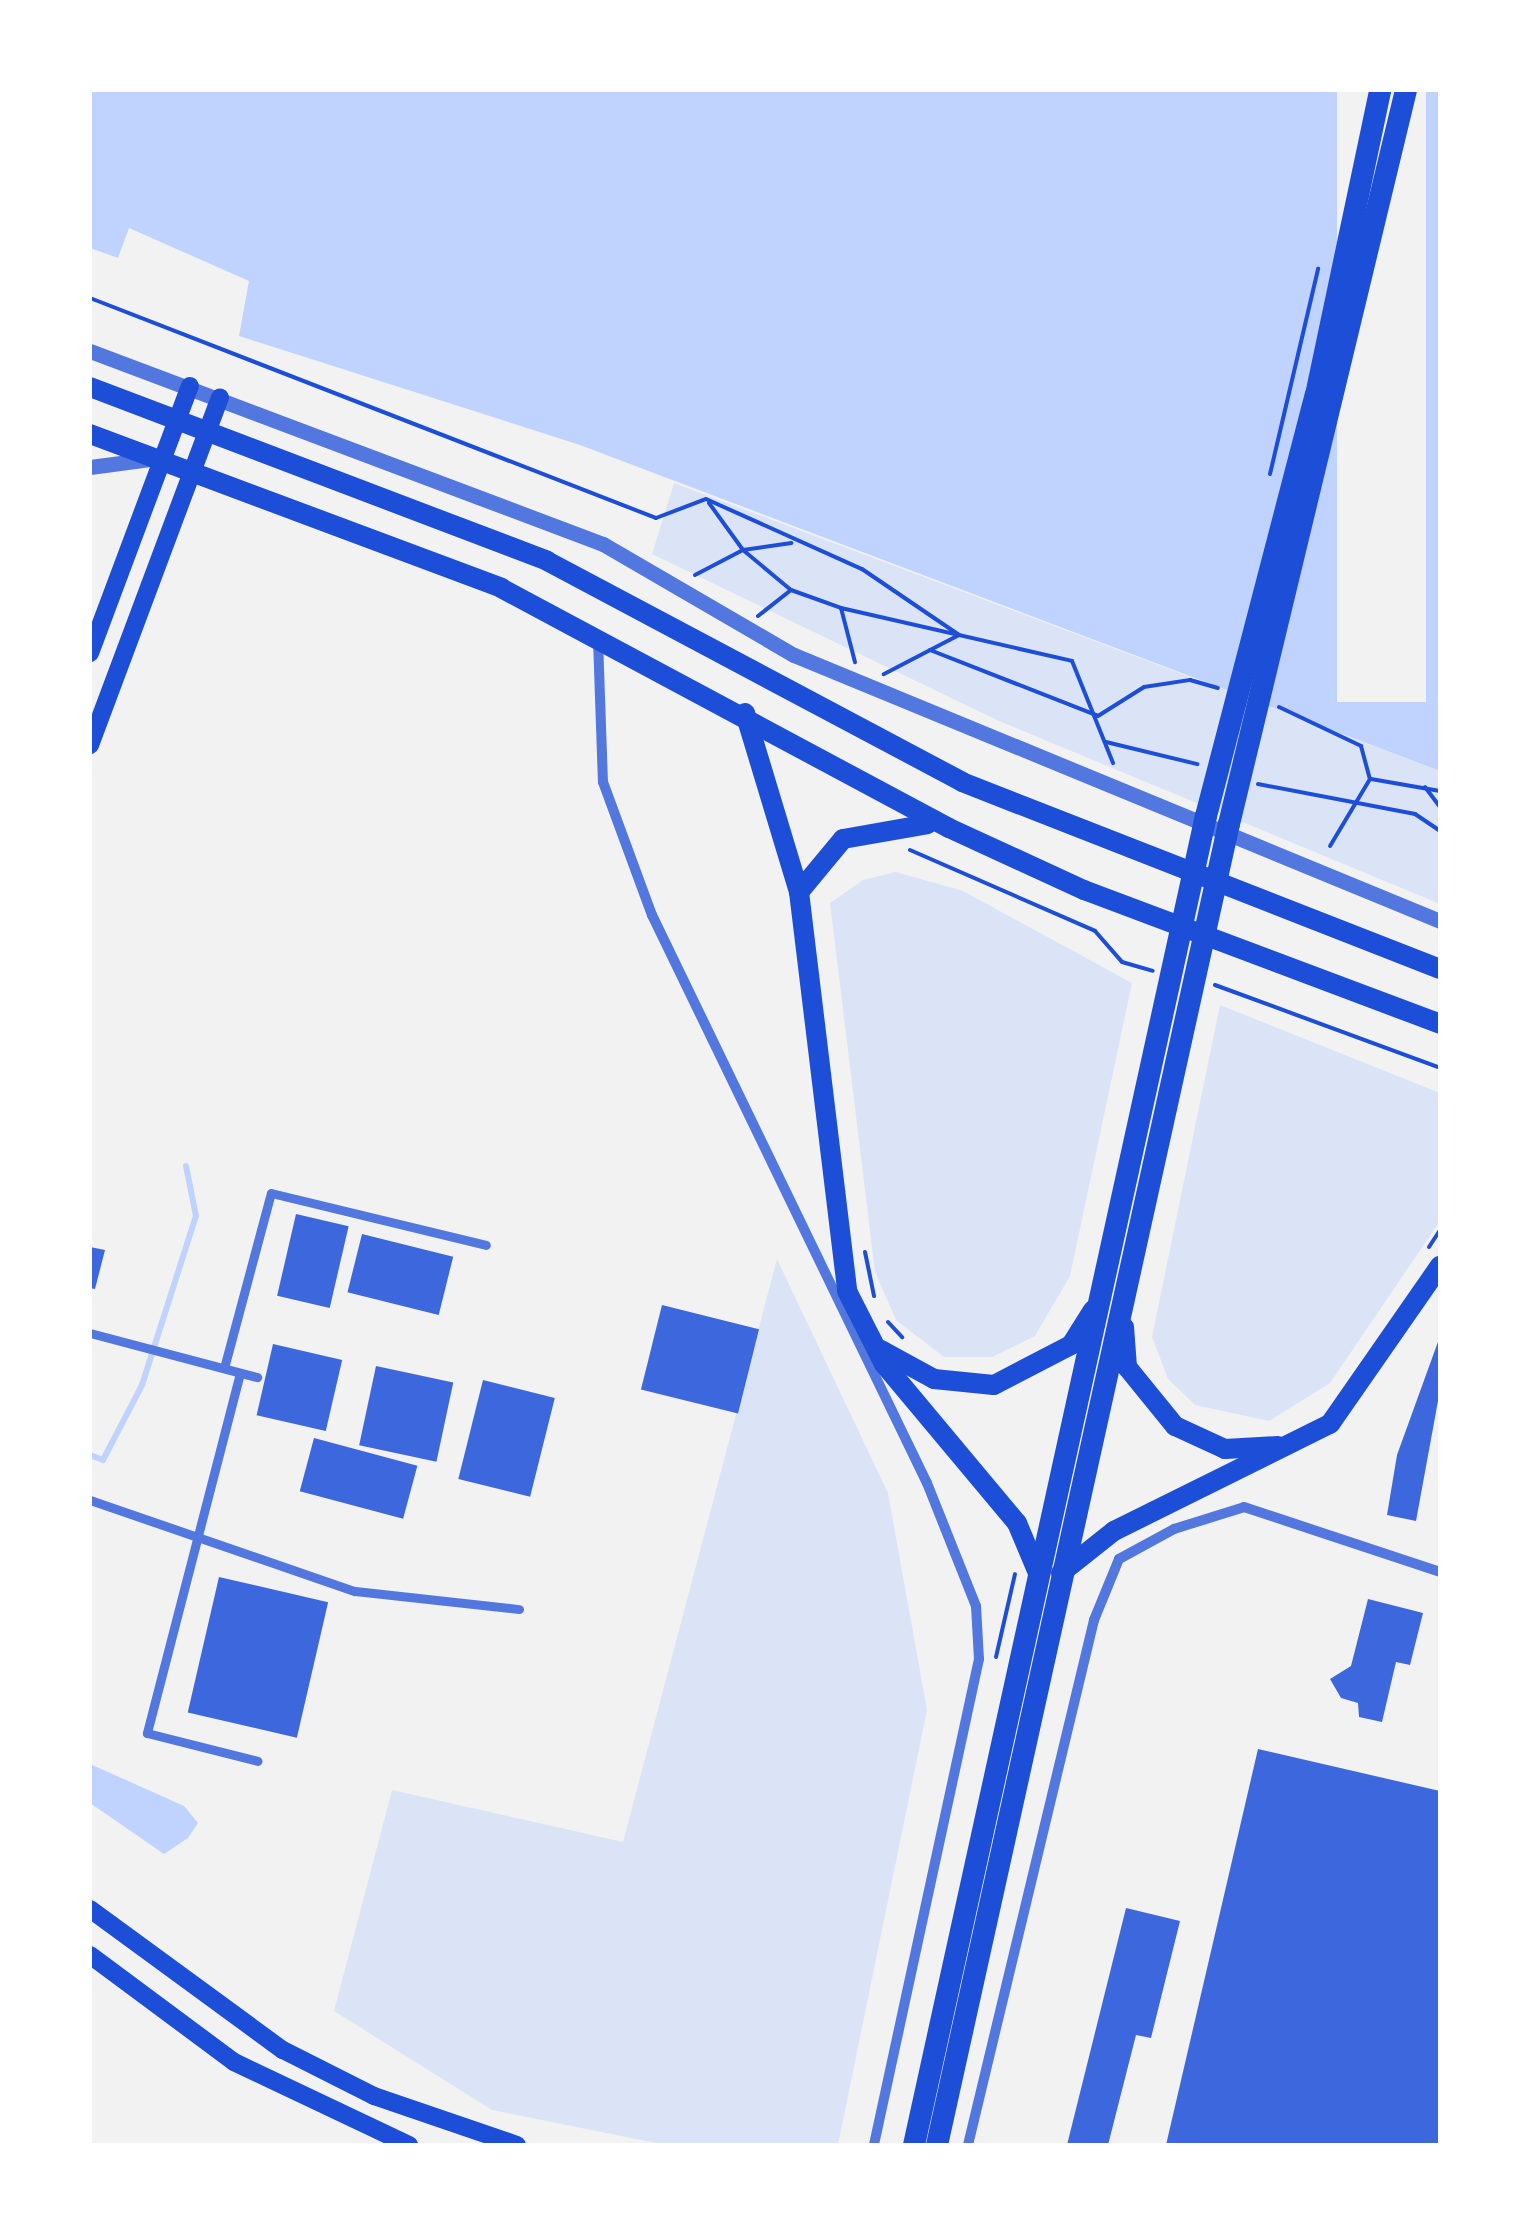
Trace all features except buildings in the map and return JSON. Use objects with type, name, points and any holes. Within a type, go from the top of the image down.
[{"type":"highway","points":[[914,2145],[1048,1575],[1380,90]]},
{"type":"highway","points":[[1115,1279],[1406,90]]},
{"type":"highway","points":[[937,2145],[1048,1575]]},
{"type":"main road","points":[[90,653],[190,386]]},
{"type":"main road","points":[[90,388],[207,428],[547,562],[962,782],[1440,969]]},
{"type":"main road","points":[[90,746],[220,398]]},
{"type":"main road","points":[[90,434],[420,553],[598,634],[949,828],[1084,890],[1438,1025]]},
{"type":"main road","points":[[744,712],[800,892],[840,1248],[865,1335],[999,1497],[1048,1575],[1114,1531],[1300,1441],[1359,1395],[1440,1266]]},
{"type":"main road","points":[[800,892],[829,848],[862,830],[914,821],[949,828]]},
{"type":"main road","points":[[865,1335],[934,1380],[994,1385],[1071,1345],[1115,1279]]},
{"type":"main road","points":[[1115,1279],[1127,1367],[1158,1412],[1225,1449],[1300,1441]]},
{"type":"main road","points":[[90,1910],[283,2050],[374,2096],[517,2145]]},
{"type":"main road","points":[[90,1955],[234,2062],[409,2145]]},
{"type":"street","points":[[90,351],[602,544],[794,655],[1440,921]]},
{"type":"street","points":[[90,466],[162,458]]},
{"type":"street","points":[[598,634],[603,782],[652,914],[927,1483],[976,1606],[978,1660],[874,2145]]},
{"type":"street","points":[[224,1368],[271,1193],[486,1245]]},
{"type":"street","points":[[90,1334],[257,1377]]},
{"type":"street","points":[[240,1372],[200,1544],[147,1733],[258,1760]]},
{"type":"street","points":[[90,1500],[200,1544],[356,1591],[519,1609]]},
{"type":"street","points":[[968,2145],[1106,1583],[1141,1543],[1244,1507],[1440,1572]]},
{"type":"path","points":[[90,298],[656,518],[706,499],[790,543],[862,569],[959,634]]},
{"type":"path","points":[[706,499],[743,550],[792,590],[841,608],[1072,662],[1098,716],[1112,764]]},
{"type":"path","points":[[695,574],[743,550],[790,543]]},
{"type":"path","points":[[758,616],[792,590]]},
{"type":"path","points":[[841,608],[855,663]]},
{"type":"path","points":[[884,674],[959,634]]},
{"type":"path","points":[[930,650],[1098,716]]},
{"type":"path","points":[[1098,716],[1144,687],[1190,680],[1225,690]]},
{"type":"path","points":[[1260,701],[1361,746],[1370,779],[1330,846]]},
{"type":"path","points":[[1106,742],[1206,767]]},
{"type":"path","points":[[1256,798],[1258,778]]},
{"type":"path","points":[[1244,779],[1354,805],[1415,814],[1440,831]]},
{"type":"path","points":[[1370,779],[1424,784],[1440,791]]},
{"type":"path","points":[[1424,784],[1440,808]]},
{"type":"path","points":[[900,849],[943,860],[1094,931],[1122,962],[1166,974]]},
{"type":"path","points":[[1213,988],[1218,970]]},
{"type":"path","points":[[1199,981],[1262,996],[1440,1068]]},
{"type":"path","points":[[863,1236],[866,1254]]},
{"type":"shaded area","points":[[674,483],[1440,771],[1440,904],[999,721],[652,554]]},
{"type":"shaded area","points":[[896,872],[963,891],[1132,983],[1070,1276],[1035,1336],[992,1357],[944,1357],[896,1320],[875,1272],[830,903],[863,880]]},
{"type":"shaded area","points":[[1220,1005],[1440,1093],[1440,1221],[1330,1383],[1269,1421],[1195,1405],[1168,1379],[1152,1337]]},
{"type":"shaded area","points":[[777,1259],[888,1493],[927,1710],[838,2145],[666,2145],[492,2110],[334,2011],[392,1790],[623,1842]]},
{"type":"water","points":[[90,90],[1440,90],[1440,771],[580,445],[239,336],[249,281],[129,228],[118,258],[90,248]]},
{"type":"water","points":[[90,1764],[184,1806],[198,1823],[188,1838],[164,1854],[90,1803]]},
{"type":"pier","points":[[1337,90],[1426,90],[1426,702],[1337,702]]},
{"type":"waterway","points":[[90,1455],[103,1460],[142,1385],[196,1216],[186,1166]]}]
